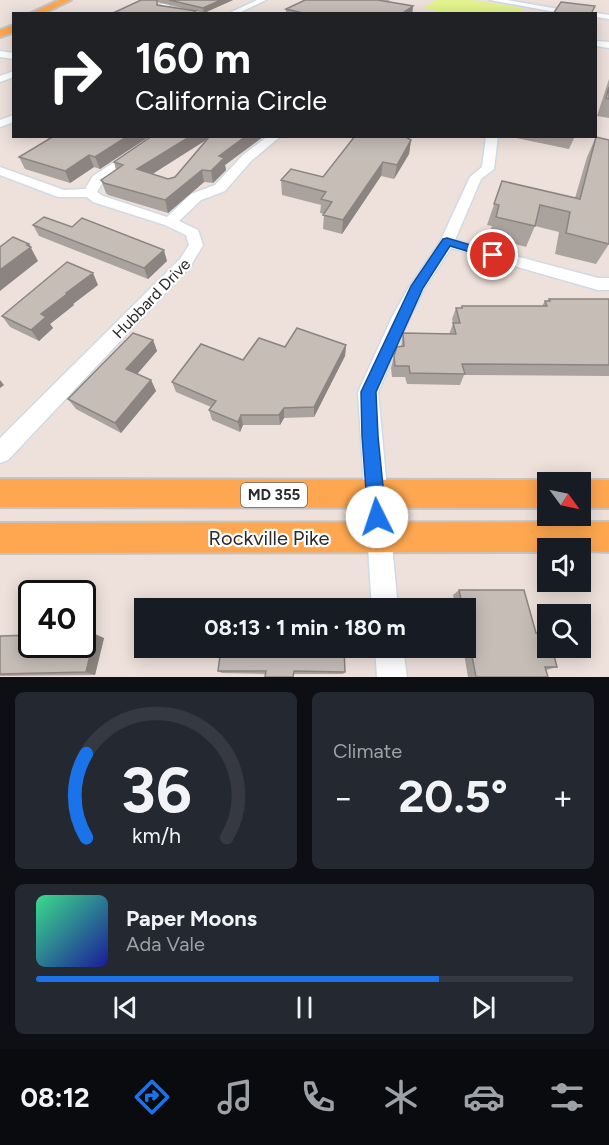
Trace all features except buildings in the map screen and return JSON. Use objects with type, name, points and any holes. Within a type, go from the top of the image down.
[{"type":"main road","points":[[39,12],[70,2]]},
{"type":"main road","points":[[52,12],[70,2]]},
{"type":"main road","name":"MD 355","points":[[0,493],[537,494]]},
{"type":"main road","points":[[591,494],[609,494]]},
{"type":"main road","name":"Rockville Pike","points":[[0,538],[609,537]]},
{"type":"street","points":[[150,12],[176,0]]},
{"type":"street","points":[[246,6],[254,0]]},
{"type":"street","points":[[234,12],[263,0]]},
{"type":"street","points":[[493,0],[571,12]]},
{"type":"street","points":[[162,6],[180,10]]},
{"type":"street","points":[[90,193],[98,179],[161,138]]},
{"type":"street","points":[[170,222],[196,197],[220,188],[247,158],[273,138]]},
{"type":"street","points":[[384,598],[368,392],[417,286],[447,242],[476,177],[488,169],[491,163],[489,146],[491,138]]},
{"type":"street","name":"Hubbard Drive","points":[[0,171],[63,194],[90,193],[98,200],[170,222],[195,236],[196,244],[193,253],[0,453]]},
{"type":"street","points":[[447,242],[598,284],[609,284]]},
{"type":"street","points":[[390,658],[392,677]]},
{"type":"green space","points":[[436,0],[471,0],[524,8],[521,12],[443,12],[423,8]]},
{"type":"route","points":[[377,517],[368,392],[396,328],[417,286],[447,242],[493,255]]}]
